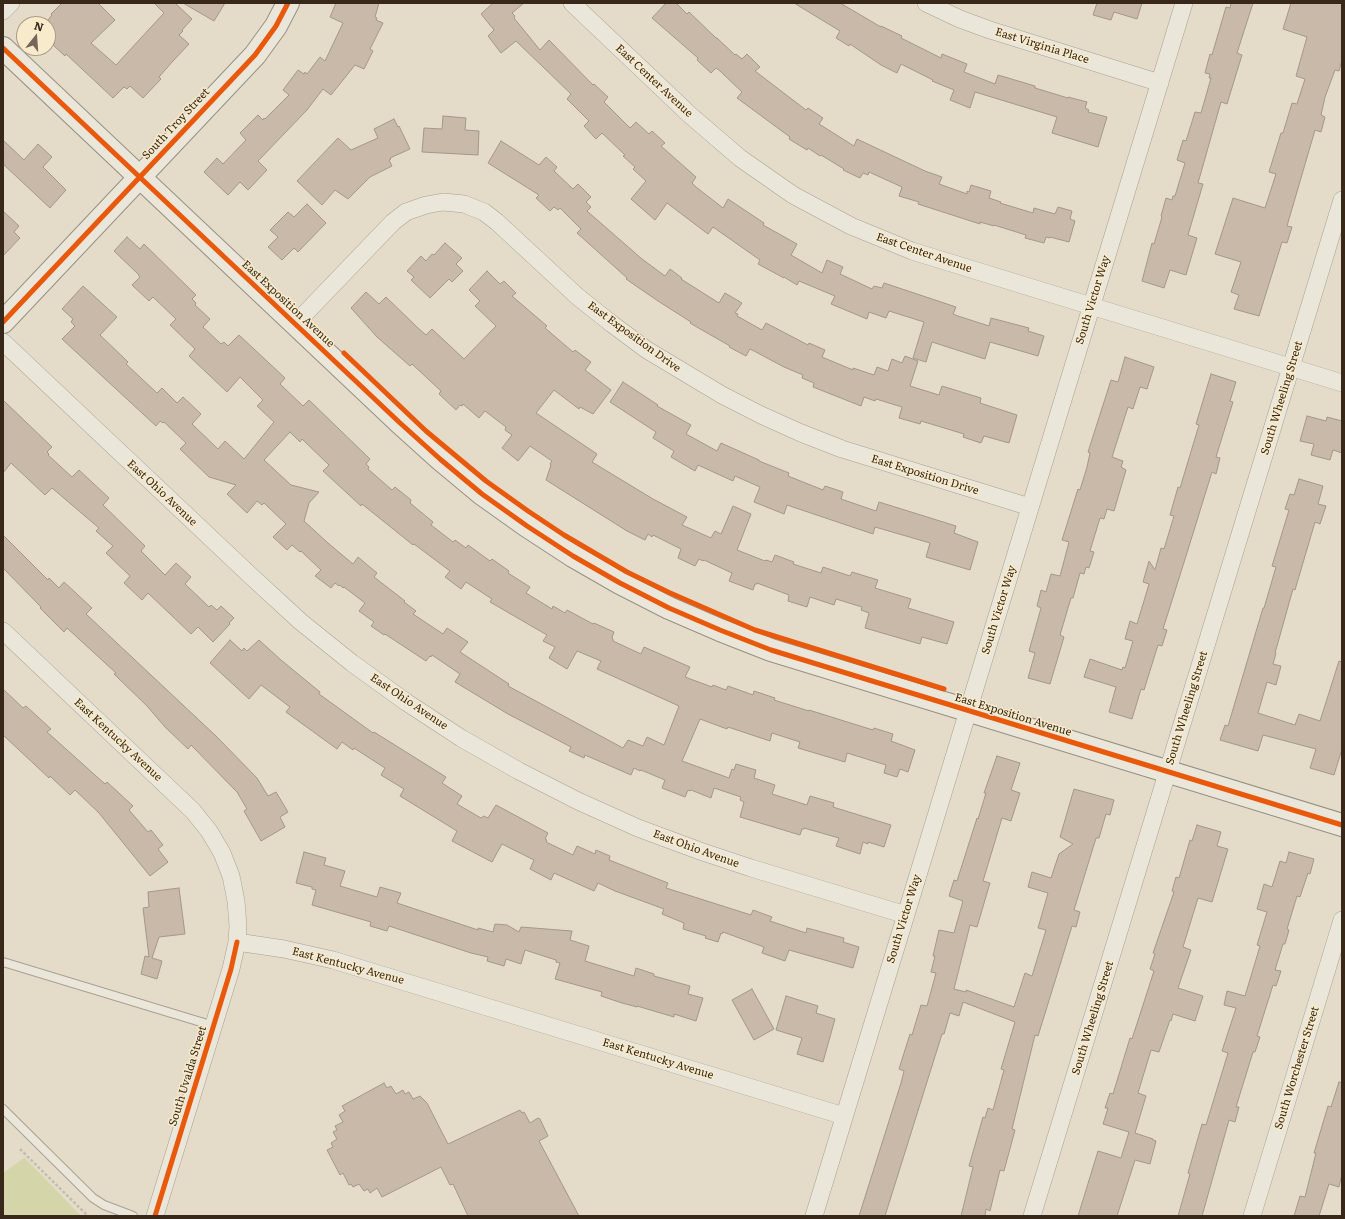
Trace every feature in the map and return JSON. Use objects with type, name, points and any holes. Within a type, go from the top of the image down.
[{"type":"street","points":[[3,11],[11,3]]},
{"type":"street","name":"South Troy Street","points":[[3,322],[255,55],[276,26],[288,3]]},
{"type":"street","name":"East Center Avenue","points":[[572,3],[714,137],[755,169],[794,195],[851,226],[912,251],[1342,383]]},
{"type":"street","name":"East Virginia Place","points":[[926,3],[960,19],[990,30],[1160,83]]},
{"type":"street","name":"South Victor Way","points":[[814,1216],[1184,3]]},
{"type":"street","name":"East Exposition Avenue","points":[[3,48],[404,428],[482,494],[573,556],[620,583],[669,608],[771,650],[1342,825]]},
{"type":"street","name":"South Wheeling Street","points":[[1032,1216],[1342,200]]},
{"type":"street","name":"East Exposition Drive","points":[[295,324],[393,222],[406,212],[426,205],[443,202],[464,204],[484,212],[497,222],[578,297],[647,350],[722,395],[801,433],[842,448],[1030,507]]},
{"type":"street","name":"East Ohio Avenue","points":[[3,342],[301,622],[370,676],[406,702],[461,738],[519,771],[578,801],[638,828],[744,866],[906,915]]},
{"type":"street","name":"East Kentucky Avenue","points":[[3,631],[194,811],[209,831],[222,853],[231,876],[236,901],[238,926],[237,942],[284,949],[333,960],[844,1116]]},
{"type":"street","name":"South Worchester Street","points":[[1252,1216],[1342,920]]},
{"type":"street","name":"South Uvalda Street","points":[[155,1216],[214,1026],[231,969],[237,942]]},
{"type":"lane","points":[[3,962],[214,1026]]},
{"type":"lane","points":[[3,1109],[93,1198],[104,1205],[133,1216]]},
{"type":"path","points":[[18,1151],[88,1216]]},
{"type":"green space","points":[[24,1158],[81,1216],[3,1216],[3,1173]]},
{"type":"building","points":[[62,3],[98,3],[115,20],[91,43],[116,65],[164,13],[154,3],[175,3],[192,19],[179,35],[189,44],[159,77],[161,79],[143,98],[130,86],[127,89],[124,87],[113,98],[66,54],[65,56],[56,48],[56,16],[51,16],[51,14]]},
{"type":"building","points":[[183,3],[225,3],[214,21]]},
{"type":"building","points":[[336,3],[379,3],[375,17],[377,18],[376,20],[383,23],[370,49],[373,51],[364,69],[355,65],[331,95],[323,89],[307,110],[258,161],[267,170],[248,190],[240,182],[228,195],[204,172],[217,158],[223,164],[246,140],[240,133],[258,115],[263,120],[264,118],[265,119],[289,95],[283,90],[298,70],[304,74],[305,72],[307,74],[320,57],[325,61],[343,23],[330,17]]},
{"type":"building","points":[[493,3],[524,3],[512,13],[515,16],[514,18],[540,50],[549,40],[593,85],[594,84],[608,97],[604,102],[630,128],[636,122],[649,134],[652,131],[665,143],[661,146],[696,177],[692,183],[696,187],[723,208],[728,199],[764,223],[763,225],[797,244],[791,255],[822,273],[827,260],[843,267],[840,274],[872,289],[874,286],[882,288],[884,283],[956,307],[953,314],[989,326],[991,318],[1029,328],[1028,331],[1044,336],[1038,356],[990,342],[985,359],[932,342],[926,362],[913,358],[924,322],[889,311],[886,318],[869,312],[867,319],[831,304],[835,296],[799,281],[797,285],[758,264],[760,260],[713,227],[708,234],[667,203],[655,220],[631,199],[646,181],[633,169],[635,167],[623,156],[625,155],[602,133],[596,139],[584,126],[589,121],[567,99],[571,94],[516,41],[501,53],[488,36],[494,30],[481,14]]},
{"type":"building","points":[[666,3],[676,3],[687,14],[689,12],[735,55],[736,54],[742,59],[747,54],[760,67],[755,71],[806,110],[808,108],[823,118],[819,124],[854,146],[857,139],[925,171],[942,177],[939,184],[967,194],[967,191],[969,192],[971,185],[991,191],[989,198],[1001,202],[1000,203],[1033,213],[1034,208],[1055,214],[1058,207],[1072,211],[1070,219],[1075,221],[1069,242],[1046,237],[1044,243],[1025,238],[1026,235],[994,225],[980,222],[980,224],[918,204],[919,202],[899,196],[902,187],[869,172],[868,175],[863,173],[860,178],[843,170],[844,169],[808,148],[807,150],[789,139],[790,137],[737,98],[742,92],[720,71],[716,68],[711,73],[697,60],[698,58],[652,18]]},
{"type":"building","points":[[794,3],[840,3],[881,27],[902,36],[901,38],[941,58],[942,54],[967,64],[964,72],[995,84],[998,75],[1035,86],[1035,88],[1087,102],[1085,108],[1089,110],[1088,112],[1107,117],[1098,147],[1052,133],[1057,117],[975,92],[970,108],[950,100],[954,90],[932,81],[933,80],[901,64],[897,73],[881,65],[850,44],[849,46],[836,38],[840,31]]},
{"type":"building","points":[[1097,3],[1142,3],[1137,19],[1114,12],[1111,20],[1093,15]]},
{"type":"building","points":[[1231,3],[1253,3],[1237,53],[1242,55],[1227,104],[1221,102],[1198,183],[1203,184],[1188,235],[1197,238],[1186,275],[1170,270],[1164,288],[1142,281],[1152,243],[1154,244],[1162,217],[1166,198],[1172,200],[1173,196],[1175,196],[1185,163],[1177,160],[1183,140],[1186,141],[1195,112],[1201,113],[1211,78],[1209,78],[1210,74],[1205,73],[1210,54],[1212,55],[1226,7],[1230,8]]},
{"type":"building","points":[[1291,3],[1342,3],[1342,60],[1339,71],[1335,70],[1325,97],[1321,115],[1325,117],[1321,132],[1315,130],[1287,226],[1292,227],[1287,243],[1282,242],[1259,316],[1234,309],[1239,295],[1231,292],[1241,262],[1215,254],[1233,198],[1265,208],[1276,174],[1269,172],[1281,133],[1283,133],[1292,103],[1297,104],[1305,79],[1296,76],[1307,37],[1283,29]]},
{"type":"building","points":[[443,116],[466,118],[465,130],[479,131],[478,155],[422,152],[424,128],[442,129]]},
{"type":"building","points":[[394,119],[410,149],[390,158],[391,159],[389,160],[392,166],[370,177],[348,199],[335,190],[322,205],[297,181],[338,138],[351,150],[378,138],[374,129]]},
{"type":"building","points":[[3,140],[24,160],[38,144],[52,157],[43,167],[66,190],[50,208],[3,164]]},
{"type":"building","points":[[501,141],[539,165],[546,157],[557,167],[554,171],[573,189],[578,184],[591,197],[586,202],[591,207],[587,211],[642,259],[665,276],[670,269],[682,278],[681,279],[719,303],[725,293],[742,303],[735,313],[738,314],[737,316],[762,330],[766,323],[808,345],[809,343],[825,350],[822,357],[853,370],[853,368],[874,375],[877,367],[888,371],[892,359],[902,363],[905,356],[918,361],[910,386],[939,395],[942,386],[981,398],[980,403],[1017,415],[1009,443],[984,436],[981,443],[963,437],[964,434],[921,421],[920,424],[899,418],[902,407],[876,399],[875,401],[864,397],[861,406],[813,387],[814,383],[802,378],[803,375],[750,349],[746,356],[729,347],[730,346],[690,323],[691,322],[626,279],[627,278],[577,233],[581,229],[560,208],[558,210],[554,207],[550,211],[536,198],[539,195],[488,163]]},
{"type":"building","points":[[307,204],[326,223],[298,252],[294,248],[282,260],[268,247],[278,237],[270,230],[288,212],[294,217]]},
{"type":"building","points":[[3,211],[19,226],[14,232],[20,238],[3,256]]},
{"type":"building","points":[[127,237],[140,249],[144,244],[196,295],[192,299],[196,303],[195,305],[210,319],[203,327],[221,344],[224,342],[228,346],[239,335],[285,378],[280,384],[303,406],[309,400],[370,459],[366,464],[369,467],[368,469],[392,490],[395,487],[411,500],[410,503],[433,522],[431,525],[453,542],[455,540],[466,548],[468,545],[490,561],[492,559],[509,571],[508,573],[530,587],[526,593],[552,609],[553,606],[565,613],[567,610],[593,624],[594,623],[614,632],[612,638],[613,641],[641,654],[644,647],[690,667],[685,677],[712,687],[713,685],[726,690],[728,686],[753,695],[754,691],[775,698],[774,700],[809,711],[873,730],[874,728],[893,734],[891,741],[915,750],[908,772],[900,769],[897,777],[884,773],[886,765],[847,753],[845,762],[798,748],[800,742],[772,733],[770,741],[728,727],[727,729],[700,719],[682,761],[729,778],[732,769],[734,770],[736,764],[756,770],[754,778],[775,785],[772,794],[807,805],[810,796],[834,803],[833,807],[891,825],[884,847],[863,842],[860,854],[836,846],[839,838],[804,828],[802,829],[800,835],[740,817],[744,802],[740,800],[741,797],[714,788],[711,798],[691,790],[688,790],[685,797],[662,788],[665,780],[641,770],[640,771],[634,768],[631,775],[585,755],[584,758],[569,751],[571,747],[508,714],[455,682],[460,674],[432,655],[426,661],[371,626],[374,622],[359,611],[365,603],[340,585],[339,586],[335,583],[331,588],[315,576],[321,570],[301,551],[300,552],[292,545],[287,550],[273,537],[286,524],[264,503],[262,505],[257,501],[247,513],[227,494],[236,485],[209,477],[180,449],[186,443],[164,422],[163,423],[160,421],[156,426],[62,339],[75,326],[71,322],[73,319],[62,309],[83,286],[117,317],[100,335],[128,362],[126,364],[157,393],[162,388],[177,403],[183,397],[201,414],[192,424],[218,449],[225,441],[244,459],[274,422],[257,406],[263,400],[240,377],[227,392],[189,356],[195,349],[170,325],[176,319],[153,297],[149,301],[132,285],[140,277],[139,275],[114,251]],"holes":[[[290,432],[300,442],[302,439],[329,465],[323,471],[361,506],[362,504],[413,545],[414,544],[450,571],[445,577],[461,589],[466,582],[492,599],[490,602],[547,635],[543,641],[555,647],[549,658],[567,669],[577,651],[601,661],[597,669],[679,706],[664,745],[647,737],[643,746],[628,740],[623,748],[508,686],[509,684],[460,652],[468,642],[447,628],[443,634],[413,614],[416,611],[374,577],[377,573],[358,557],[353,564],[304,521],[309,503],[319,492],[291,485],[264,460]]]},
{"type":"building","points":[[445,243],[462,258],[456,264],[463,271],[452,282],[449,279],[430,298],[411,280],[414,277],[407,271],[421,256],[426,261]]},
{"type":"building","points":[[487,271],[500,284],[504,281],[516,293],[512,296],[547,326],[545,328],[573,352],[575,350],[591,362],[585,370],[611,390],[593,414],[580,407],[579,409],[554,390],[536,413],[597,454],[592,462],[653,499],[687,517],[682,525],[711,538],[715,531],[721,534],[733,506],[751,514],[737,550],[765,561],[772,562],[775,555],[794,562],[793,564],[821,573],[823,567],[850,576],[852,572],[878,580],[875,588],[911,599],[908,608],[954,622],[947,644],[922,637],[920,644],[865,628],[869,613],[861,610],[862,607],[836,599],[834,605],[810,597],[807,607],[788,601],[789,595],[757,583],[755,584],[753,590],[729,581],[732,573],[704,560],[699,559],[695,566],[678,558],[681,549],[653,535],[652,537],[648,534],[645,540],[627,531],[546,480],[552,461],[530,446],[518,461],[502,448],[512,435],[505,430],[506,427],[485,411],[479,418],[463,404],[456,410],[439,394],[441,391],[412,364],[410,366],[377,337],[351,308],[366,292],[379,304],[386,297],[426,335],[432,329],[464,359],[496,326],[475,306],[480,301],[469,290]]},
{"type":"building","points":[[1125,357],[1154,367],[1147,389],[1140,387],[1133,409],[1128,407],[1112,457],[1123,461],[1121,467],[1126,470],[1114,511],[1107,509],[1104,519],[1100,518],[1090,551],[1094,552],[1089,568],[1086,567],[1084,574],[1080,573],[1073,598],[1071,598],[1060,635],[1064,637],[1050,684],[1028,678],[1035,653],[1029,651],[1041,608],[1037,606],[1041,590],[1046,592],[1051,574],[1060,576],[1069,542],[1062,540],[1078,489],[1080,490],[1087,467],[1090,453],[1088,452],[1111,380],[1118,382]]},
{"type":"building","points":[[1211,374],[1236,382],[1230,401],[1233,402],[1216,457],[1220,458],[1216,474],[1212,472],[1163,629],[1167,630],[1162,646],[1158,645],[1144,690],[1141,689],[1132,719],[1109,712],[1116,687],[1084,677],[1090,659],[1122,670],[1123,667],[1125,668],[1133,641],[1125,639],[1130,621],[1137,624],[1149,584],[1143,582],[1149,561],[1155,570],[1161,548],[1164,549],[1174,516],[1170,515],[1178,487],[1180,488],[1199,425],[1196,424]]},
{"type":"building","points":[[623,382],[658,405],[657,406],[691,425],[686,434],[717,451],[721,443],[789,473],[788,476],[823,490],[825,486],[843,492],[841,499],[876,511],[879,502],[956,526],[954,533],[978,542],[970,570],[926,557],[930,543],[875,527],[873,534],[787,505],[784,514],[754,502],[760,487],[735,476],[733,481],[698,465],[695,471],[671,457],[674,451],[653,438],[656,432],[610,402]]},
{"type":"building","points":[[3,400],[52,447],[47,452],[49,454],[48,455],[72,477],[79,470],[109,498],[103,505],[145,546],[141,551],[165,575],[176,563],[191,577],[185,584],[209,607],[211,605],[217,610],[221,606],[234,618],[213,642],[198,627],[191,634],[148,593],[142,600],[124,583],[130,576],[106,553],[113,546],[96,531],[99,528],[52,488],[45,495],[11,463],[3,473]]},
{"type":"building","points":[[1307,416],[1326,421],[1327,417],[1342,421],[1342,453],[1333,450],[1330,460],[1311,455],[1314,444],[1300,441]]},
{"type":"building","points":[[1299,479],[1323,486],[1318,504],[1326,506],[1320,524],[1315,522],[1295,590],[1293,589],[1275,653],[1273,664],[1281,666],[1276,685],[1267,682],[1258,713],[1295,725],[1299,714],[1320,721],[1339,661],[1342,662],[1342,749],[1334,775],[1310,768],[1316,749],[1263,735],[1258,751],[1220,740],[1225,725],[1228,726],[1276,567],[1272,566],[1289,510],[1285,509],[1290,494],[1294,495]]},
{"type":"building","points":[[3,535],[48,580],[49,578],[59,588],[64,582],[92,608],[86,614],[216,736],[257,778],[268,796],[276,792],[288,812],[280,817],[285,827],[261,841],[244,811],[247,809],[237,792],[191,745],[188,749],[165,727],[147,706],[114,674],[116,673],[67,628],[64,632],[3,568]]},
{"type":"building","points":[[230,640],[242,651],[244,648],[247,651],[259,640],[320,692],[319,694],[373,733],[374,732],[446,777],[442,783],[462,796],[457,804],[481,818],[484,816],[488,818],[496,805],[548,833],[545,839],[547,840],[546,842],[573,855],[577,846],[595,854],[596,850],[610,856],[609,860],[668,883],[666,888],[751,915],[753,910],[772,917],[770,921],[806,933],[807,928],[844,938],[843,942],[859,947],[853,968],[789,950],[785,961],[762,953],[764,947],[723,932],[722,934],[721,933],[718,942],[705,938],[706,936],[683,929],[684,923],[662,914],[664,909],[615,891],[598,883],[594,891],[554,873],[551,880],[530,869],[534,860],[502,844],[492,862],[452,841],[457,831],[400,796],[404,789],[381,775],[385,768],[342,742],[337,749],[286,712],[290,707],[261,685],[249,699],[210,663]]},
{"type":"building","points":[[3,689],[23,708],[26,706],[51,729],[47,732],[105,784],[107,782],[133,806],[129,810],[148,832],[151,830],[163,845],[158,849],[168,862],[150,876],[99,813],[75,790],[70,795],[50,776],[49,778],[3,735]]},
{"type":"building","points":[[997,756],[1020,763],[1011,790],[1020,793],[1011,821],[1002,818],[983,881],[990,883],[977,927],[970,925],[954,989],[966,992],[966,990],[1014,1007],[1025,973],[1032,976],[1046,930],[1038,928],[1048,893],[1028,887],[1032,872],[1051,878],[1059,854],[1073,844],[1060,837],[1074,789],[1114,800],[1110,815],[1106,814],[1099,838],[1096,838],[1074,910],[1080,912],[1076,927],[1072,926],[1038,1036],[1035,1035],[1012,1129],[1015,1130],[1004,1171],[1000,1170],[990,1211],[986,1209],[985,1216],[961,1216],[973,1167],[969,1166],[983,1117],[985,1118],[988,1108],[993,1110],[1004,1070],[1001,1069],[1015,1022],[963,1002],[959,1016],[950,1013],[944,1034],[942,1034],[885,1216],[859,1216],[901,1083],[904,1071],[899,1069],[910,1034],[912,1035],[921,1005],[927,1006],[936,973],[931,972],[939,930],[954,933],[963,901],[949,896],[954,880],[957,881]]},
{"type":"building","points":[[1197,825],[1221,832],[1217,846],[1228,849],[1212,902],[1198,898],[1183,947],[1191,950],[1178,988],[1203,996],[1195,1021],[1173,1014],[1159,1052],[1151,1050],[1138,1093],[1146,1096],[1135,1133],[1156,1141],[1150,1164],[1135,1160],[1117,1216],[1078,1216],[1098,1151],[1121,1158],[1129,1132],[1103,1124],[1108,1108],[1105,1108],[1110,1093],[1113,1094],[1130,1038],[1132,1039],[1154,971],[1150,969],[1155,954],[1153,953],[1174,892],[1172,891],[1176,877],[1179,878],[1190,840],[1192,841]]},
{"type":"building","points":[[304,852],[326,858],[324,865],[345,871],[340,886],[377,897],[380,887],[401,893],[397,903],[478,930],[478,928],[493,932],[495,924],[507,925],[519,932],[521,927],[572,931],[570,940],[589,946],[585,961],[634,976],[636,968],[654,974],[654,976],[690,986],[688,994],[703,998],[696,1021],[674,1014],[674,1017],[622,1003],[601,996],[602,992],[555,979],[560,963],[556,962],[556,960],[525,950],[521,964],[506,959],[504,966],[487,961],[488,957],[471,953],[389,926],[387,931],[370,926],[371,922],[312,905],[316,890],[312,889],[312,887],[296,883]]},
{"type":"building","points":[[1289,852],[1314,859],[1310,874],[1308,873],[1300,897],[1297,896],[1287,929],[1289,930],[1285,944],[1283,944],[1275,970],[1281,971],[1276,986],[1273,985],[1257,1036],[1260,1037],[1255,1052],[1253,1052],[1236,1107],[1239,1107],[1235,1122],[1229,1120],[1202,1216],[1178,1216],[1202,1124],[1206,1125],[1228,1053],[1222,1051],[1236,1008],[1224,1005],[1227,991],[1245,996],[1260,946],[1257,945],[1267,912],[1257,909],[1264,884],[1272,887],[1280,861],[1286,863]]},
{"type":"building","points":[[179,888],[185,934],[159,937],[152,958],[162,961],[157,979],[141,974],[145,956],[149,957],[143,908],[149,907],[148,892]]},
{"type":"building","points":[[752,989],[774,1029],[754,1040],[732,1000]]},
{"type":"building","points":[[786,996],[818,1006],[816,1013],[835,1019],[823,1062],[797,1054],[802,1038],[776,1030]]},
{"type":"building","points":[[1339,1082],[1342,1083],[1342,1174],[1339,1187],[1329,1184],[1319,1216],[1294,1216],[1300,1196],[1305,1197],[1316,1153],[1314,1153],[1328,1106],[1331,1107]]},
{"type":"building","points":[[384,1083],[387,1088],[391,1086],[396,1094],[403,1090],[405,1094],[409,1092],[413,1099],[420,1096],[427,1103],[448,1144],[520,1110],[522,1113],[524,1112],[530,1123],[538,1118],[540,1119],[548,1136],[539,1141],[579,1216],[468,1216],[453,1184],[450,1185],[441,1167],[382,1197],[377,1188],[370,1193],[368,1189],[364,1191],[359,1184],[353,1187],[351,1184],[349,1185],[343,1173],[340,1175],[327,1150],[333,1147],[331,1143],[337,1139],[333,1132],[337,1130],[335,1126],[343,1122],[339,1115],[345,1111],[342,1106]]},
{"type":"cycle path","points":[[3,322],[255,55],[276,26],[288,3]]},
{"type":"cycle path","points":[[3,48],[440,459],[482,494],[573,556],[620,583],[669,608],[771,650],[1342,825]]},
{"type":"cycle path","points":[[344,353],[426,431],[486,481],[564,535],[627,572],[668,592],[755,630],[944,689]]},
{"type":"cycle path","points":[[155,1216],[231,969],[237,942]]}]
